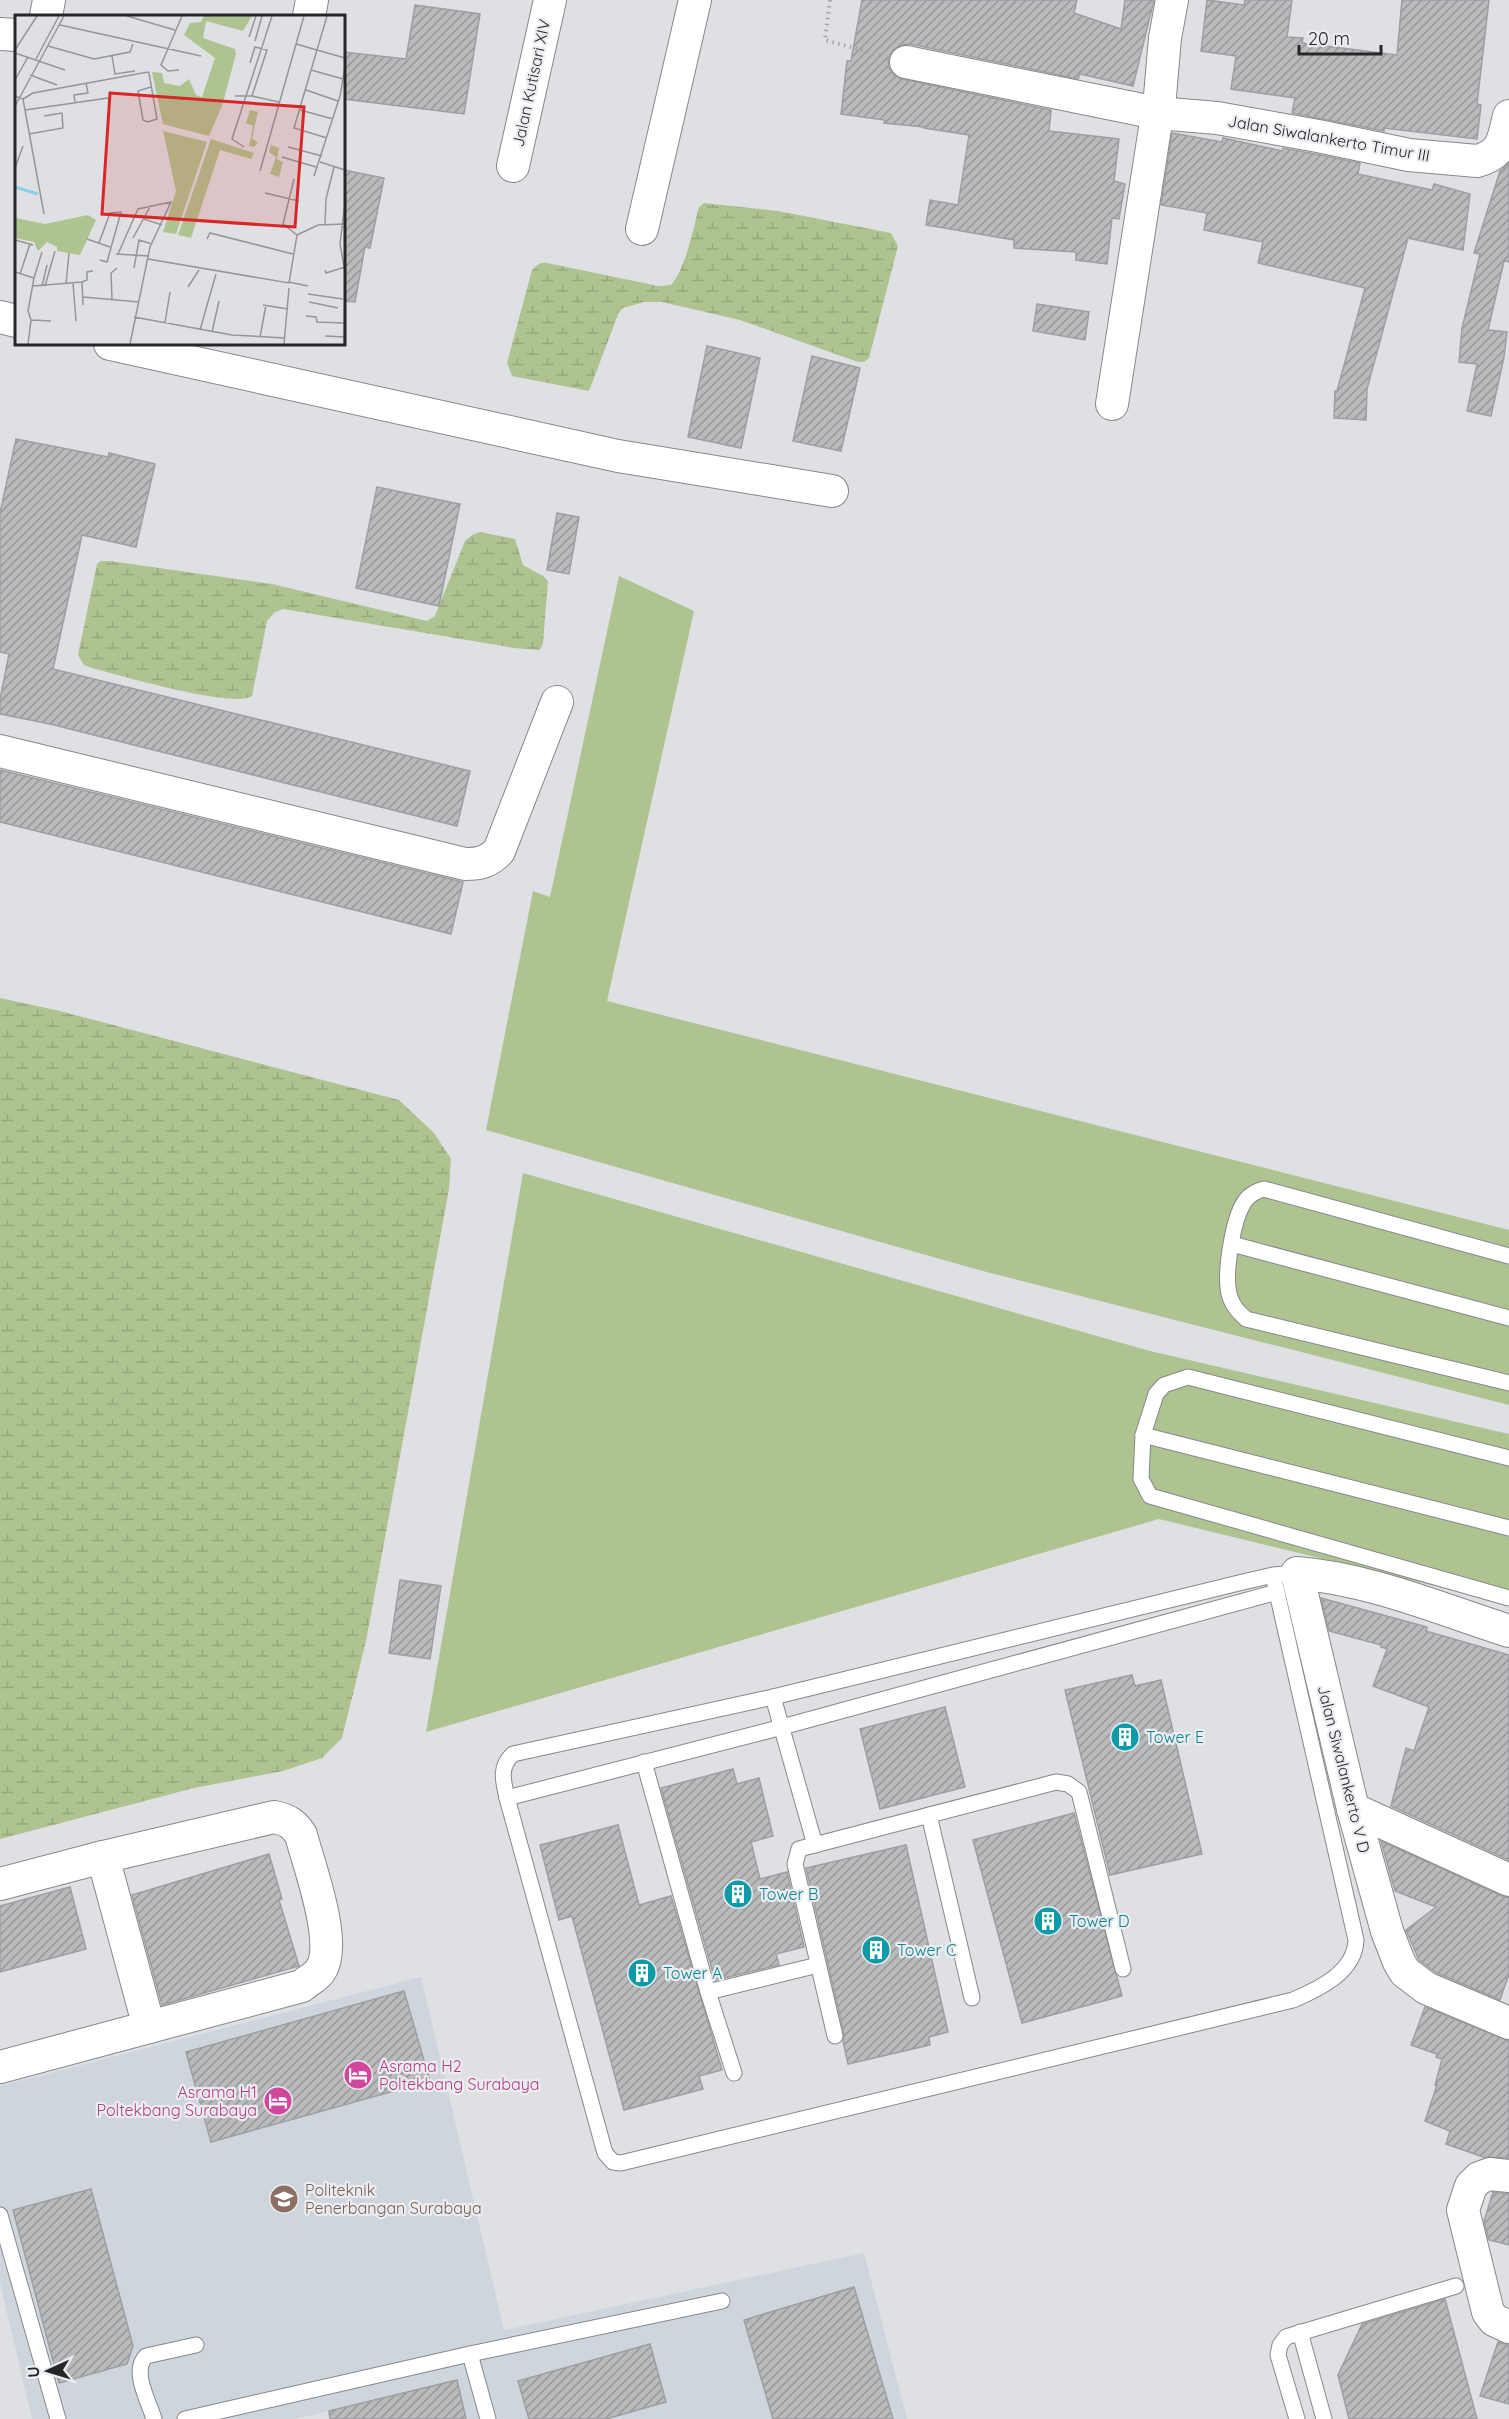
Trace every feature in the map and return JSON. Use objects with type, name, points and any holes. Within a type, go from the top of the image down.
[{"type":"street","points":[[46,15],[49,0]]},
{"type":"street","points":[[309,15],[312,0]]},
{"type":"street","name":"Jalan Kutisari XIV","points":[[513,166],[550,0]]},
{"type":"street","points":[[642,229],[695,0]]},
{"type":"street","points":[[1112,404],[1172,0]]},
{"type":"street","points":[[0,34],[15,35]]},
{"type":"street","name":"Jalan Siwalankerto Timur III","points":[[906,62],[1157,113],[1217,118],[1409,155],[1477,161],[1488,158],[1498,151],[1509,116]]},
{"type":"street","points":[[0,317],[15,321]]},
{"type":"street","points":[[114,345],[618,456],[832,491]]},
{"type":"street","points":[[0,751],[453,861],[478,864],[491,859],[499,851],[557,702]]},
{"type":"street","points":[[1282,1580],[1320,1575],[1362,1584],[1509,1631]]},
{"type":"street","name":"Jalan Siwalankerto V D","points":[[1282,1580],[1353,1809],[1387,1931],[1399,1962],[1413,1980],[1426,1988],[1509,2023]]},
{"type":"street","points":[[1353,1809],[1509,1880]]},
{"type":"street","points":[[0,1884],[274,1817],[286,1819],[301,1835],[327,1930],[327,1956],[320,1972],[302,1986],[0,2067]]},
{"type":"street","points":[[103,1857],[149,2027]]},
{"type":"street","points":[[1509,2176],[1490,2174],[1479,2178],[1471,2186],[1463,2210],[1488,2312],[1494,2320],[1509,2327]]},
{"type":"lane","points":[[1509,1256],[1264,1189],[1254,1192],[1245,1201],[1238,1215],[1227,1271],[1229,1296],[1236,1310],[1246,1319],[1509,1383]]},
{"type":"lane","points":[[1232,1244],[1509,1318]]},
{"type":"lane","points":[[1509,1458],[1188,1377],[1164,1385],[1156,1394],[1143,1435],[1141,1479],[1150,1496],[1509,1598]]},
{"type":"lane","points":[[1143,1435],[1509,1528]]},
{"type":"lane","points":[[1282,1580],[1356,1940],[1353,1954],[1334,1978],[1322,1987],[1293,2000],[616,2163],[605,2153],[507,1798],[502,1773],[506,1761],[513,1754],[1282,1580]]},
{"type":"lane","points":[[507,1798],[780,1726],[1282,1580]]},
{"type":"lane","points":[[773,1697],[815,1845]]},
{"type":"lane","points":[[644,1762],[708,1992],[734,2073]]},
{"type":"lane","points":[[835,2036],[795,1864],[799,1849],[1056,1782],[1068,1784],[1079,1792],[1123,1969]]},
{"type":"lane","points":[[928,1815],[972,1998]]},
{"type":"lane","points":[[708,1992],[818,1965]]},
{"type":"lane","points":[[0,2215],[58,2419]]},
{"type":"lane","points":[[1297,2419],[1278,2355],[1280,2345],[1286,2337],[1456,2286]]},
{"type":"lane","points":[[185,2419],[470,2354],[722,2301]]},
{"type":"lane","points":[[1300,2331],[1324,2419]]},
{"type":"lane","points":[[154,2419],[141,2378],[142,2360],[146,2356],[196,2345]]},
{"type":"lane","points":[[470,2354],[488,2419]]},
{"type":"path","points":[[830,0],[825,40],[906,62]]},
{"type":"shaded area","name":"Politeknik Penerbangan Surabaya","points":[[421,1977],[504,2330],[864,2253],[907,2419],[893,2419],[854,2287],[744,2320],[773,2419],[606,2419],[665,2402],[650,2345],[529,2419],[466,2419],[456,2380],[296,2419],[32,2419],[0,2283],[0,2086]],"holes":[[[404,1991],[430,2081],[211,2142],[187,2052]],[[91,2189],[133,2346],[127,2364],[60,2383],[13,2210]]]},
{"type":"green space","points":[[704,203],[778,211],[891,233],[898,246],[869,358],[864,362],[858,362],[740,320],[662,302],[644,302],[623,308],[619,312],[589,391],[512,376],[507,363],[532,270],[535,267],[540,263],[547,263],[658,286],[671,285],[681,269],[699,207]]},
{"type":"green space","points":[[480,532],[515,539],[523,565],[548,581],[543,643],[540,650],[514,648],[283,609],[275,612],[267,621],[252,696],[241,699],[175,690],[92,668],[84,665],[78,655],[97,564],[101,561],[272,584],[427,621],[435,616],[465,541]]},
{"type":"green space","points":[[619,576],[694,611],[607,1001],[1509,1230],[1509,1405],[979,1270],[486,1130],[533,891],[550,897]]},
{"type":"green space","points":[[0,998],[60,1011],[399,1100],[434,1133],[451,1159],[449,1189],[366,1641],[342,1738],[322,1758],[283,1771],[194,1788],[0,1839]]},
{"type":"green space","points":[[523,1173],[1150,1351],[1509,1434],[1509,1604],[1159,1519],[426,1732]]},
{"type":"building","points":[[862,0],[1077,0],[1074,13],[1121,29],[1125,0],[1154,0],[1133,86],[1080,74],[1078,79],[910,44],[901,45],[893,50],[888,59],[889,68],[894,75],[902,79],[1051,110],[1049,131],[1119,139],[1114,181],[1125,184],[1119,219],[1112,218],[1107,264],[1076,260],[1076,252],[1014,248],[1014,240],[926,225],[930,200],[958,205],[969,135],[884,123],[885,120],[841,114],[847,61],[851,61]]},
{"type":"building","points":[[1207,0],[1244,5],[1245,0],[1292,0],[1287,37],[1303,38],[1302,43],[1397,55],[1402,0],[1489,0],[1477,104],[1481,105],[1477,139],[1384,128],[1384,131],[1292,113],[1295,98],[1231,89],[1236,56],[1201,51]]},
{"type":"building","points":[[415,5],[480,14],[464,114],[345,99],[345,52],[406,59]]},
{"type":"building","points":[[1172,133],[1222,142],[1223,138],[1282,151],[1283,148],[1360,163],[1358,174],[1432,190],[1434,184],[1470,194],[1463,250],[1408,238],[1367,389],[1366,420],[1334,418],[1335,391],[1337,391],[1365,288],[1258,263],[1263,242],[1204,230],[1207,213],[1161,205]]},
{"type":"building","points":[[1509,163],[1509,262],[1504,261],[1488,330],[1507,332],[1491,416],[1467,411],[1477,364],[1459,362],[1462,328],[1480,254],[1474,253],[1500,171]]},
{"type":"building","points":[[345,170],[384,178],[370,248],[365,247],[355,302],[345,301]]},
{"type":"building","points":[[1037,304],[1089,312],[1085,340],[1033,331]]},
{"type":"building","points":[[707,346],[760,358],[741,448],[688,437]]},
{"type":"building","points":[[812,356],[860,368],[841,451],[793,441]]},
{"type":"building","points":[[16,439],[108,457],[109,453],[155,464],[136,547],[82,535],[53,669],[470,771],[457,826],[50,724],[0,714],[0,699],[9,654],[0,652],[0,513]]},
{"type":"building","points":[[377,487],[460,504],[439,606],[356,588]]},
{"type":"building","points":[[557,513],[579,517],[569,574],[547,570]]},
{"type":"building","points":[[0,770],[463,882],[451,934],[0,822]]},
{"type":"building","points":[[400,1580],[441,1586],[430,1659],[389,1653]]},
{"type":"building","points":[[1321,1598],[1427,1627],[1426,1631],[1509,1655],[1509,1860],[1391,1806],[1406,1748],[1414,1751],[1429,1707],[1373,1686],[1387,1649],[1381,1645],[1329,1631]]},
{"type":"building","name":"Tower E","points":[[1132,1675],[1135,1686],[1161,1680],[1202,1854],[1110,1875],[1065,1690]]},
{"type":"building","points":[[945,1707],[965,1787],[880,1809],[860,1729]]},
{"type":"building","name":"Tower B","points":[[733,1769],[737,1784],[759,1778],[773,1836],[751,1842],[760,1879],[787,1872],[804,1947],[776,1954],[779,1965],[715,1980],[661,1788]]},
{"type":"building","name":"Tower D","points":[[1074,1813],[1122,1996],[1022,2023],[973,1840]]},
{"type":"building","name":"Tower A","points":[[618,1825],[639,1905],[671,1896],[722,2070],[699,2076],[703,2089],[624,2110],[572,1916],[559,1920],[540,1845]]},
{"type":"building","points":[[1381,1841],[1509,1898],[1509,1974],[1500,2000],[1435,1972],[1419,1960],[1406,1930],[1436,1907],[1395,1891]]},
{"type":"building","name":"Tower C","points":[[906,1845],[948,2032],[929,2037],[930,2045],[848,2064],[843,2041],[844,2034],[806,1868]]},
{"type":"building","points":[[269,1854],[282,1899],[279,1900],[299,1966],[162,2005],[132,1895]]},
{"type":"building","points":[[70,1887],[86,1949],[0,1972],[0,1906]]},
{"type":"building","points":[[404,1991],[430,2081],[211,2142],[186,2052]]},
{"type":"building","points":[[1425,2007],[1509,2041],[1509,2158],[1483,2157],[1446,2144],[1450,2131],[1425,2121],[1437,2085],[1435,2085],[1442,2059],[1436,2057],[1437,2054],[1411,2045]]},
{"type":"building","points":[[91,2189],[133,2346],[127,2364],[59,2383],[13,2210]]},
{"type":"building","points":[[1493,2192],[1509,2194],[1509,2245],[1489,2240],[1484,2221]]},
{"type":"building","points":[[854,2287],[893,2419],[773,2419],[744,2320]]},
{"type":"building","points":[[1445,2299],[1477,2419],[1349,2419],[1338,2375],[1362,2324]]},
{"type":"building","points":[[1498,2342],[1509,2345],[1509,2404],[1480,2396]]},
{"type":"building","points":[[650,2344],[666,2402],[606,2419],[529,2419],[518,2381]]},
{"type":"building","points":[[457,2380],[466,2419],[330,2419],[329,2411]]},
{"type":"place","name":"Tower E","points":[[1125,1737]]},
{"type":"place","name":"Tower B","points":[[738,1894]]},
{"type":"place","name":"Tower D","points":[[1048,1921]]},
{"type":"place","name":"Tower C","points":[[876,1950]]},
{"type":"place","name":"Tower A","points":[[642,1973]]},
{"type":"place","name":"Asrama H2 Poltekbang Surabaya","points":[[358,2075]]},
{"type":"place","name":"Asrama H1 Poltekbang Surabaya","points":[[278,2101]]},
{"type":"place","name":"Politeknik Penerbangan Surabaya","points":[[284,2199]]}]
